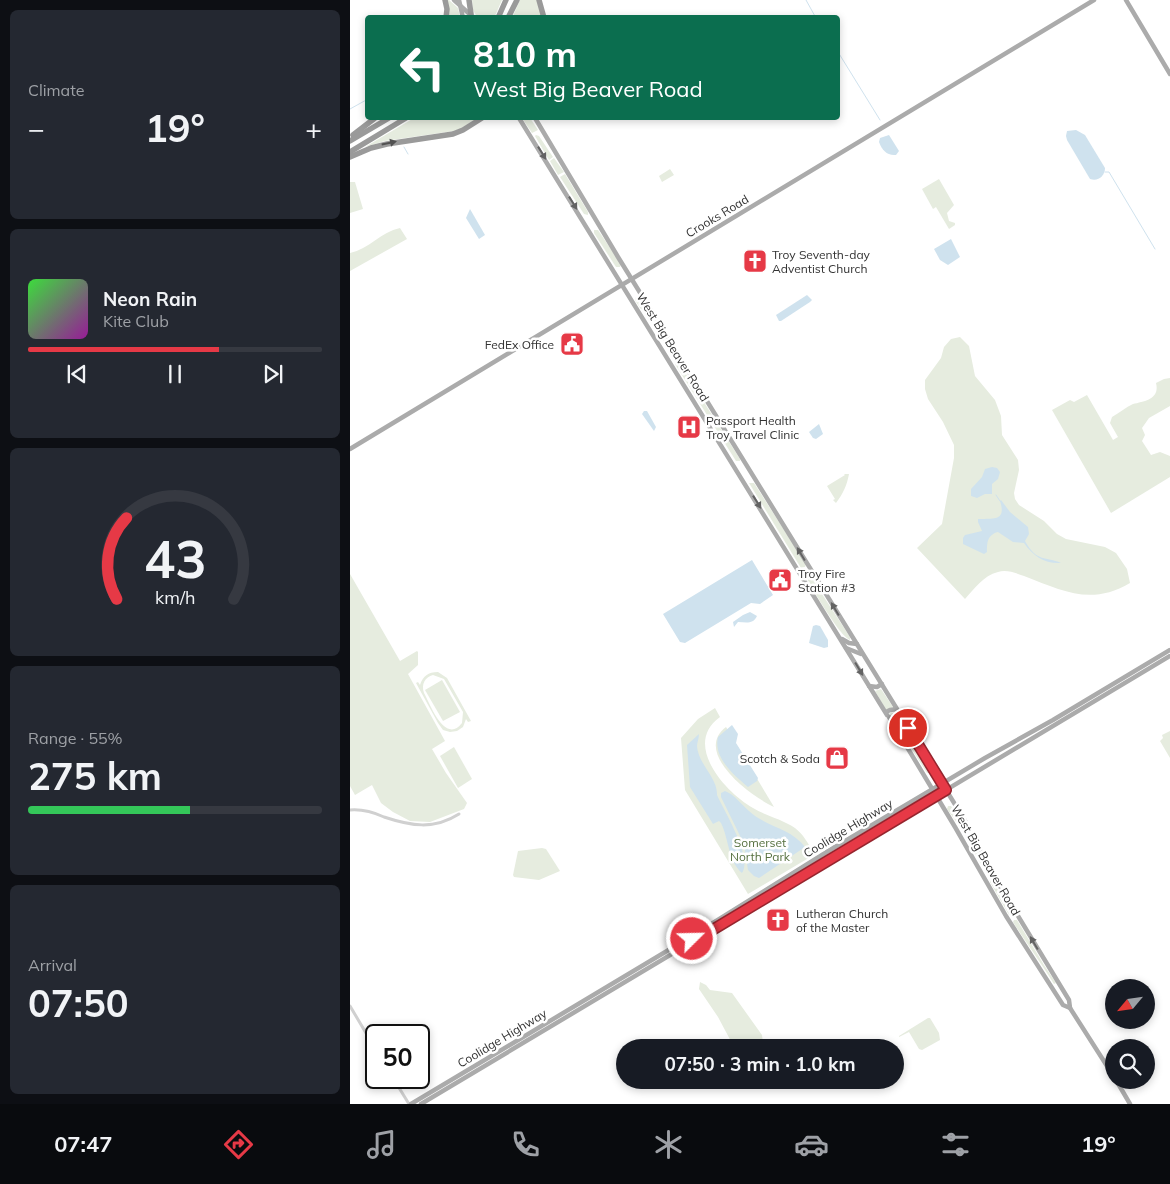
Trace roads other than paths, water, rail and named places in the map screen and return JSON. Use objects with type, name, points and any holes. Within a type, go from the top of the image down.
[{"type":"highway","points":[[445,0],[446,15]]},
{"type":"highway","points":[[469,0],[472,15]]},
{"type":"highway","points":[[499,15],[506,0]]},
{"type":"highway","points":[[510,15],[517,0]]},
{"type":"highway","points":[[539,0],[543,15]]},
{"type":"highway","points":[[350,136],[372,120]]},
{"type":"highway","points":[[350,141],[386,120]]},
{"type":"highway","points":[[350,152],[403,120]]},
{"type":"highway","points":[[350,157],[371,148],[387,144],[453,134],[479,120]]},
{"type":"main road","points":[[454,0],[460,3],[471,15]]},
{"type":"main road","name":"Crooks Road","points":[[350,449],[1094,0]]},
{"type":"main road","points":[[1126,0],[1170,74]]},
{"type":"main road","name":"West Big Beaver Road","points":[[521,120],[534,134],[613,269],[925,776],[1050,986],[1063,1005],[1070,1008]]},
{"type":"main road","name":"West Big Beaver Road","points":[[536,120],[632,280],[942,783],[995,878],[1069,1000],[1070,1008],[1105,1062]]},
{"type":"main road","points":[[534,134],[544,135]]},
{"type":"main road","points":[[582,217],[587,218],[593,214]]},
{"type":"main road","points":[[590,230],[595,226],[601,227]]},
{"type":"main road","points":[[613,269],[620,270],[625,266]]},
{"type":"main road","points":[[631,297],[635,294],[642,294]]},
{"type":"main road","points":[[661,347],[668,349],[673,345]]},
{"type":"main road","points":[[671,362],[676,358],[682,359]]},
{"type":"main road","points":[[733,463],[738,464],[744,461]]},
{"type":"main road","points":[[745,483],[749,480],[756,480]]},
{"type":"main road","points":[[799,570],[806,570],[809,566]]},
{"type":"main road","points":[[811,591],[814,587],[822,587]]},
{"type":"main road","points":[[841,639],[857,644]]},
{"type":"main road","points":[[846,648],[853,649],[864,655]]},
{"type":"main road","name":"Coolidge Highway","points":[[410,1104],[693,939],[750,908],[1168,654]]},
{"type":"main road","points":[[869,686],[877,687],[882,684]]},
{"type":"main road","name":"Coolidge Highway","points":[[421,1104],[693,939],[736,909],[860,832],[1004,746],[1090,702]]},
{"type":"main road","points":[[887,715],[890,710],[898,711]]},
{"type":"main road","points":[[1004,746],[1007,751],[1006,754]]},
{"type":"main road","points":[[966,769],[965,772],[968,776]]},
{"type":"main road","points":[[925,776],[932,776],[935,772]]},
{"type":"main road","points":[[943,807],[948,802],[954,804]]},
{"type":"main road","points":[[901,808],[905,810],[904,815]]},
{"type":"main road","points":[[876,823],[875,828],[877,831]]},
{"type":"main road","points":[[860,832],[863,836],[862,840]]},
{"type":"main road","points":[[978,866],[984,868],[988,865]]},
{"type":"main road","points":[[986,880],[990,876],[995,878]]},
{"type":"main road","points":[[749,901],[747,904],[750,908]]},
{"type":"main road","points":[[736,909],[737,915]]},
{"type":"main road","points":[[1010,920],[1012,916],[1018,916]]},
{"type":"main road","points":[[1050,986],[1059,984]]},
{"type":"main road","name":"West Big Beaver Road","points":[[1121,1089],[1130,1104]]},
{"type":"street","points":[[350,810],[367,811],[404,824],[417,826],[437,824],[460,814]]},
{"type":"street","points":[[350,1006],[365,1031]]},
{"type":"street","points":[[400,1089],[410,1104]]},
{"type":"water","points":[[1076,130],[1085,135],[1105,168],[1104,174],[1098,179],[1090,179],[1067,140],[1067,131]]},
{"type":"water","points":[[889,135],[899,151],[896,155],[890,155],[885,152],[879,142],[880,138]]},
{"type":"water","points":[[470,209],[485,235],[479,239],[466,218]]},
{"type":"water","points":[[951,239],[960,257],[948,265],[940,260],[934,249]]},
{"type":"water","points":[[807,295],[812,300],[810,302],[779,321],[776,315]]},
{"type":"water","points":[[644,411],[647,411],[656,427],[654,431],[642,414]]},
{"type":"water","points":[[819,424],[823,434],[816,439],[809,432]]},
{"type":"water","points":[[997,468],[1000,472],[998,479],[992,484],[992,494],[985,494],[977,498],[971,496],[971,489],[982,477],[985,469]]},
{"type":"water","points":[[1001,500],[1010,512],[1028,527],[1029,534],[1025,541],[1029,548],[1042,558],[1061,563],[1045,561],[1031,552],[1024,543],[1013,542],[998,532],[990,537],[987,552],[984,554],[963,544],[965,535],[982,531],[978,519],[997,518],[1000,516]]},
{"type":"water","points":[[752,560],[773,595],[760,604],[751,603],[685,643],[680,642],[663,614]]},
{"type":"water","points":[[750,612],[757,616],[753,621],[738,622],[734,627],[733,622]]},
{"type":"water","points":[[813,626],[820,626],[828,640],[828,647],[824,648],[809,643]]},
{"type":"water","name":"Somerset North Park","points":[[732,725],[738,734],[736,743],[758,778],[757,781],[748,787],[726,765],[717,745],[718,737]]},
{"type":"water","points":[[699,734],[698,753],[714,783],[717,795],[741,846],[744,856],[742,873],[734,862],[721,823],[719,821],[713,824],[690,787],[687,745]]},
{"type":"water","points":[[725,791],[763,821],[786,831],[805,847],[759,878],[754,876],[748,870],[744,844],[721,797],[721,793]]},
{"type":"waterway","points":[[806,0],[814,15]]},
{"type":"waterway","points":[[840,55],[880,120]]},
{"type":"waterway","points":[[350,109],[365,101]]},
{"type":"waterway","points":[[404,147],[408,154]]},
{"type":"waterway","points":[[1105,172],[1109,172],[1155,249]]},
{"type":"waterway","points":[[996,495],[1000,501]]},
{"type":"place","name":"Troy Seventh-day Adventist Church","points":[[755,261]]},
{"type":"place","name":"FedEx Office","points":[[572,344]]},
{"type":"place","name":"Passport Health Troy Travel Clinic","points":[[689,427]]},
{"type":"place","name":"Troy Fire Station #3","points":[[780,580]]},
{"type":"place","name":"Scotch & Soda","points":[[837,758]]},
{"type":"place","name":"Lutheran Church of the Master","points":[[778,920]]}]
